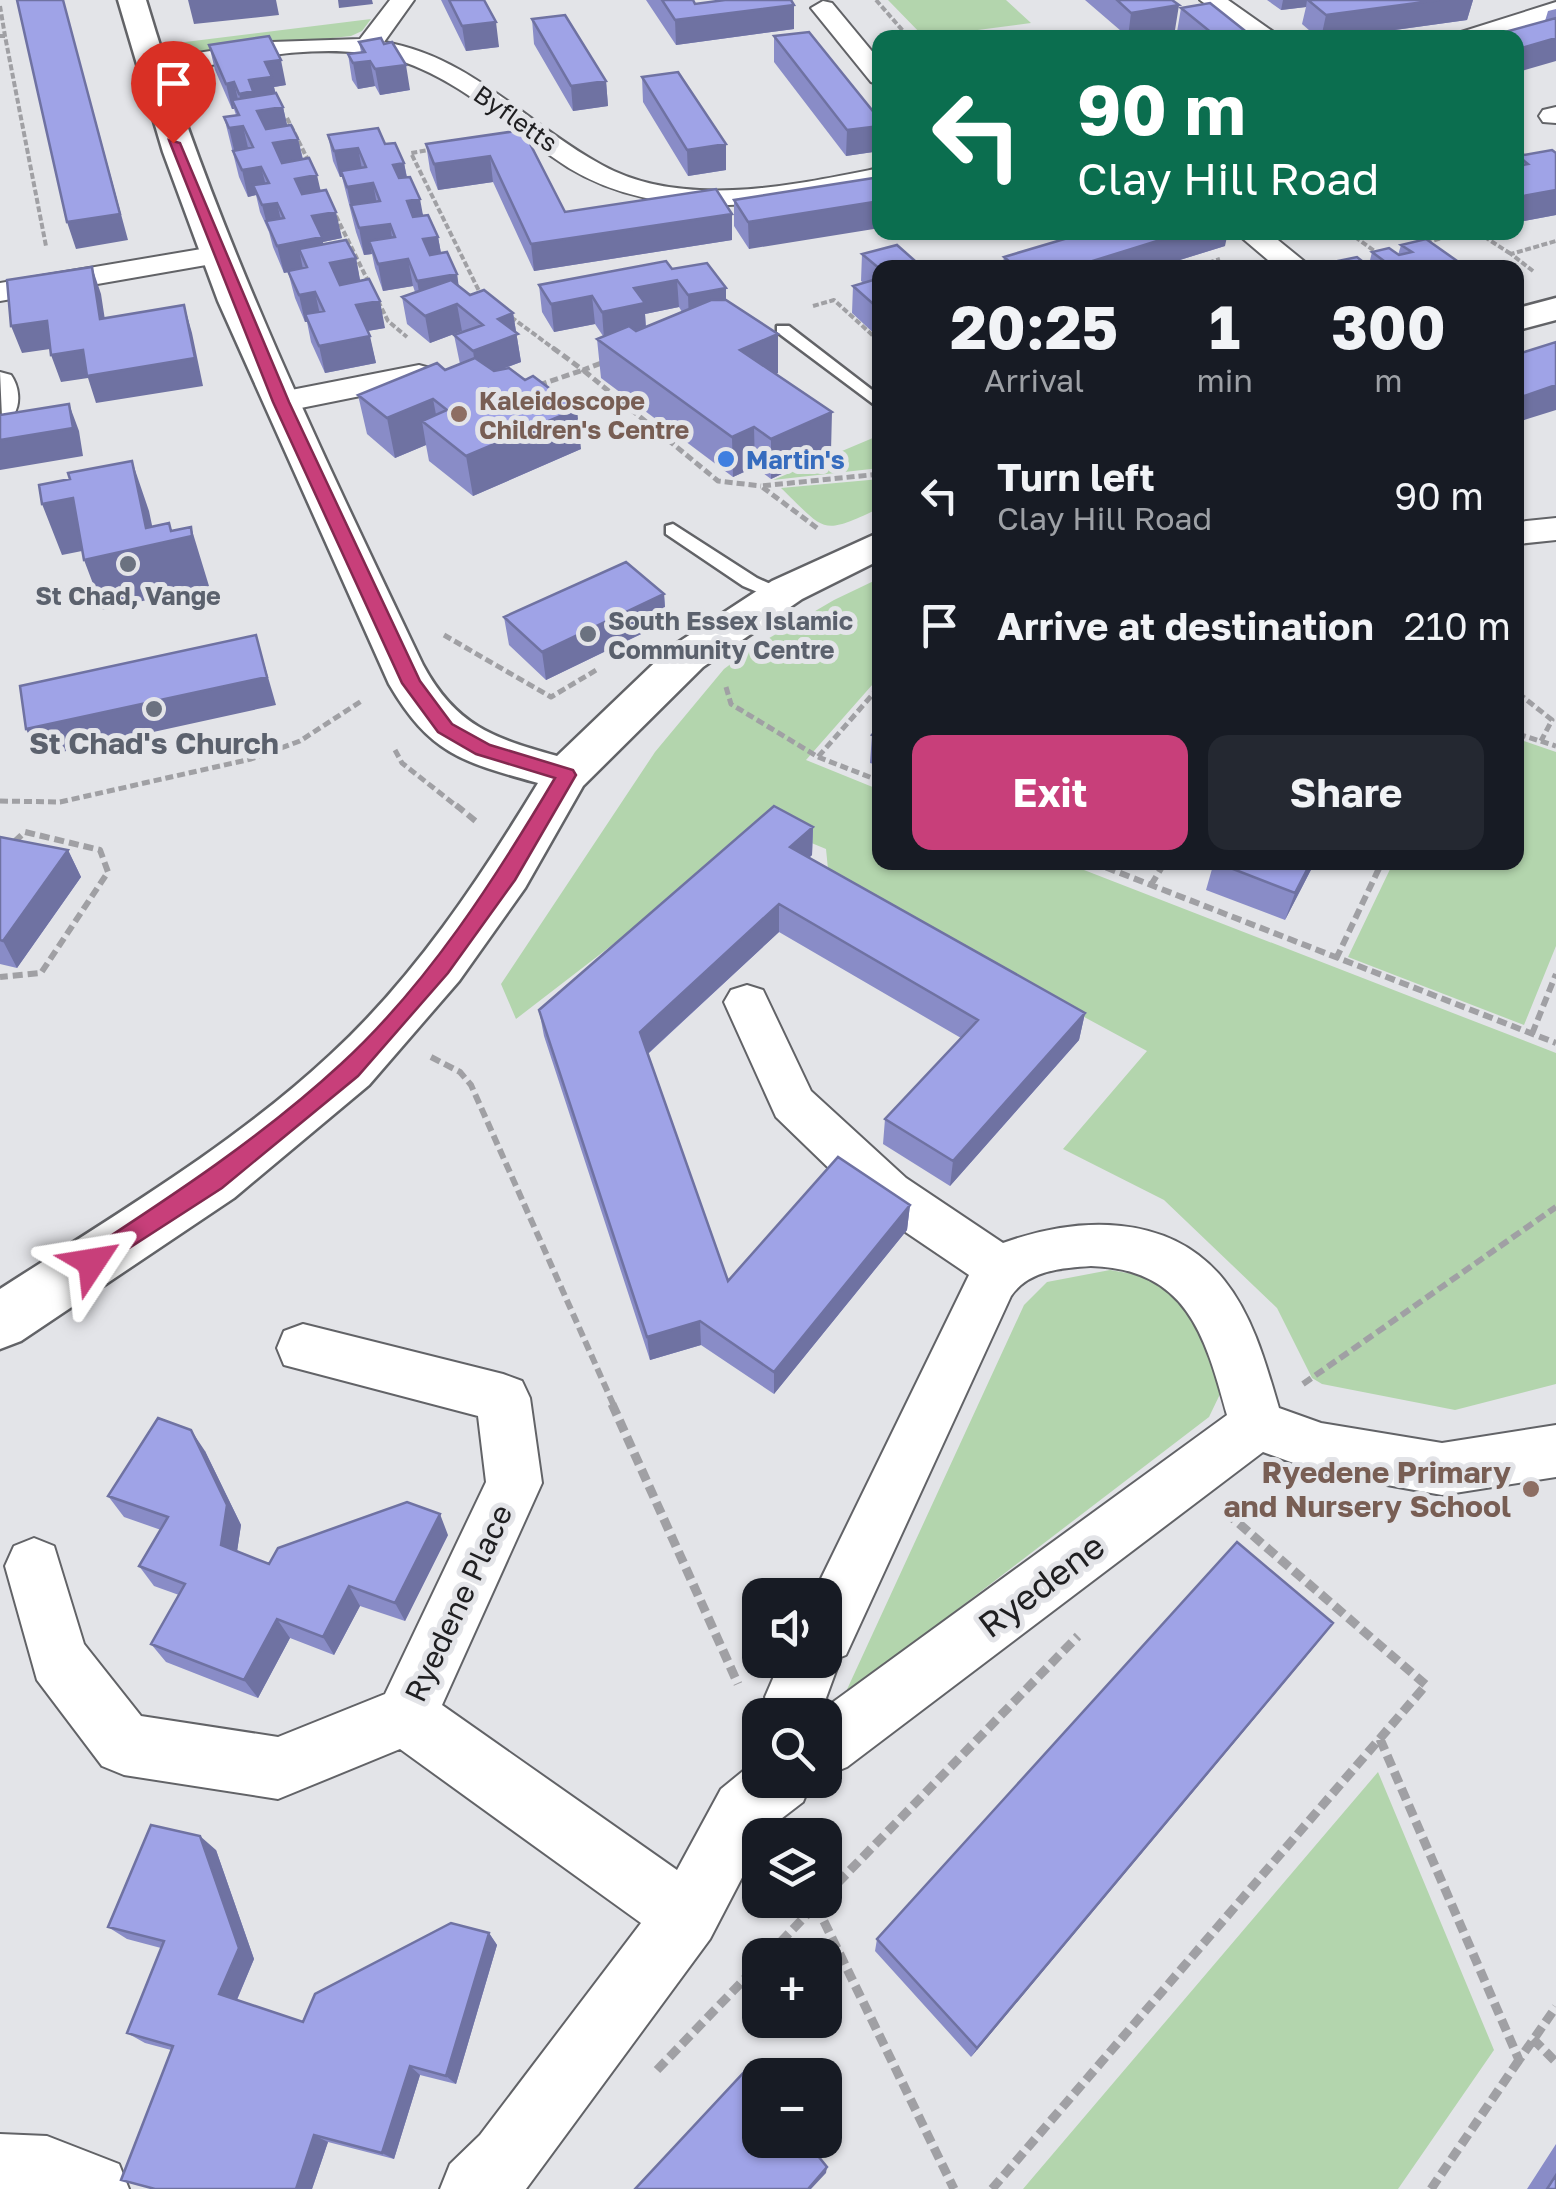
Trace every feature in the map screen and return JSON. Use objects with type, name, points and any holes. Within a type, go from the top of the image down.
[{"type":"main road","points":[[132,0],[185,177],[281,402],[412,683],[445,728],[483,749],[566,775]]},
{"type":"main road","points":[[1524,314],[1548,294]]},
{"type":"main road","points":[[0,1322],[214,1181],[350,1070],[441,967],[507,875],[566,775],[764,588],[872,547]]},
{"type":"street","points":[[366,47],[402,0]]},
{"type":"street","points":[[1212,0],[1258,30]]},
{"type":"street","points":[[822,8],[872,63]]},
{"type":"street","points":[[1491,30],[1556,9]]},
{"type":"street","name":"Byfletts","points":[[150,68],[287,50],[366,47],[421,59],[452,73],[572,158],[620,184],[687,196],[735,197],[872,177]]},
{"type":"street","points":[[1259,240],[1287,260]]},
{"type":"street","points":[[0,292],[219,255]]},
{"type":"street","points":[[281,402],[417,360]]},
{"type":"street","points":[[1524,532],[1556,528]]},
{"type":"street","points":[[746,1002],[794,1103],[888,1193],[1001,1269]]},
{"type":"street","points":[[842,1599],[1001,1269],[1030,1254],[1075,1244],[1124,1244],[1170,1262],[1204,1293],[1226,1326],[1256,1425],[1321,1448],[1442,1468],[1556,1451]]},
{"type":"street","name":"Ryedene Place","points":[[34,1566],[58,1659],[124,1744],[278,1768],[406,1716],[514,1483],[503,1398],[303,1348]]},
{"type":"street","name":"Ryedene","points":[[842,1732],[1256,1425]]},
{"type":"street","name":"Ryedene Place","points":[[406,1716],[687,1916]]},
{"type":"street","points":[[475,2189],[506,2160],[687,1916],[743,1811],[759,1798]]},
{"type":"street","points":[[0,2169],[47,2172],[94,2189]]},
{"type":"lane","points":[[783,329],[872,398]]},
{"type":"lane","points":[[673,530],[764,588]]},
{"type":"path","points":[[0,6],[2,36],[48,260]]},
{"type":"path","points":[[0,80],[13,78]]},
{"type":"path","points":[[287,118],[312,169]]},
{"type":"path","points":[[447,147],[410,153],[476,292],[492,303]]},
{"type":"path","points":[[329,203],[388,321],[417,360]]},
{"type":"path","points":[[1359,240],[1382,256],[1369,260]]},
{"type":"path","points":[[1414,246],[1434,240]]},
{"type":"path","points":[[1489,240],[1517,260]]},
{"type":"path","points":[[1512,254],[1556,241]]},
{"type":"path","points":[[1524,267],[1548,294]]},
{"type":"path","points":[[802,309],[834,300],[872,335]]},
{"type":"path","points":[[507,314],[583,370],[718,481],[760,486],[872,475]]},
{"type":"path","points":[[539,385],[616,357]]},
{"type":"path","points":[[760,486],[829,537],[764,588]]},
{"type":"path","points":[[443,635],[551,696],[600,668]]},
{"type":"path","points":[[724,680],[731,704],[818,757],[872,778]]},
{"type":"path","points":[[818,757],[872,695]]},
{"type":"path","points":[[0,801],[60,802],[278,751],[300,742],[369,696]]},
{"type":"path","points":[[1524,698],[1552,720],[1541,741]]},
{"type":"path","points":[[1524,736],[1556,746]]},
{"type":"path","points":[[394,746],[402,762],[480,825]]},
{"type":"path","points":[[0,842],[12,844],[24,832],[100,850],[108,872],[42,973],[0,977]]},
{"type":"path","points":[[1113,870],[1556,1043]]},
{"type":"path","points":[[1151,885],[1160,870]]},
{"type":"path","points":[[1336,959],[1378,870]]},
{"type":"path","points":[[1532,1034],[1556,974]]},
{"type":"path","points":[[425,1054],[452,1065],[472,1082],[483,1115],[739,1686]]},
{"type":"path","points":[[1307,1396],[1298,1388],[1556,1207]]},
{"type":"path","points":[[992,2189],[1426,1686],[1217,1504]]},
{"type":"path","points":[[842,1878],[1079,1634]]},
{"type":"path","points":[[1380,1739],[1519,2060]]},
{"type":"path","points":[[784,1938],[804,1918]]},
{"type":"path","points":[[829,1918],[954,2189]]},
{"type":"path","points":[[1431,2189],[1556,2007]]},
{"type":"path","points":[[1533,2040],[1556,2062]]},
{"type":"green space","points":[[888,0],[1006,0],[1031,23],[978,30],[917,30]]},
{"type":"green space","points":[[371,19],[362,31],[351,36],[202,52],[183,50],[177,43]]},
{"type":"green space","points":[[872,438],[872,469],[773,480]]},
{"type":"green space","points":[[872,480],[872,512],[846,523],[825,525],[807,514],[781,488]]},
{"type":"green space","points":[[872,582],[872,685],[806,760],[872,787],[872,870],[1084,870],[1556,1053],[1556,1384],[1455,1410],[1322,1384],[1312,1378],[1277,1308],[1164,1200],[1063,1149],[1147,1051],[829,879],[826,849],[768,825],[516,1019],[501,984],[655,752],[724,669],[834,600]]},
{"type":"green space","points":[[1524,741],[1556,752],[1556,946],[1524,1025],[1348,957],[1390,870],[1524,870]]},
{"type":"green space","points":[[1110,1270],[1155,1278],[1213,1334],[1222,1390],[1209,1417],[844,1696],[1024,1305],[1047,1282]]},
{"type":"green space","points":[[1378,1772],[1494,2050],[1398,2189],[1023,2189]]},
{"type":"building","points":[[17,0],[63,0],[120,214],[67,222]]},
{"type":"building","points":[[449,0],[484,0],[496,22],[462,26]]},
{"type":"building","points":[[662,0],[693,0],[695,4],[791,0],[794,5],[675,20]]},
{"type":"building","points":[[1117,0],[1172,0],[1179,5],[1131,13]]},
{"type":"building","points":[[1308,0],[1439,0],[1326,15]]},
{"type":"building","points":[[1210,3],[1244,30],[1208,30],[1181,8]]},
{"type":"building","points":[[565,15],[606,81],[571,86],[532,19]]},
{"type":"building","points":[[1556,18],[1556,38],[1524,47],[1524,30],[1512,30]]},
{"type":"building","points":[[809,32],[872,110],[872,127],[847,130],[774,36]]},
{"type":"building","points":[[269,36],[281,60],[265,62],[272,77],[249,80],[253,91],[239,94],[234,82],[226,84],[209,45]]},
{"type":"building","points":[[381,38],[384,44],[392,42],[406,65],[375,69],[370,61],[353,63],[348,54],[365,52],[359,42]]},
{"type":"building","points":[[678,72],[726,144],[687,150],[642,77]]},
{"type":"building","points":[[276,93],[283,107],[257,111],[266,129],[291,125],[298,139],[273,143],[282,163],[309,158],[317,175],[295,179],[302,194],[326,190],[336,212],[312,216],[322,237],[277,246],[266,221],[284,218],[277,203],[262,205],[253,185],[269,183],[261,167],[242,170],[233,151],[253,147],[243,126],[229,128],[224,117],[239,115],[232,100]]},
{"type":"building","points":[[378,128],[385,144],[395,143],[404,163],[393,165],[399,178],[410,177],[420,199],[407,201],[413,217],[428,215],[438,237],[423,239],[430,255],[447,252],[457,274],[417,281],[408,259],[378,264],[369,241],[395,237],[390,224],[359,228],[351,205],[380,201],[373,183],[347,187],[341,171],[366,167],[358,148],[334,151],[328,135]]},
{"type":"building","points":[[523,130],[565,212],[716,189],[732,214],[531,244],[490,156],[434,164],[426,144]]},
{"type":"building","points":[[1552,150],[1556,153],[1556,190],[1524,196],[1524,165],[1528,164],[1524,155]]},
{"type":"building","points":[[872,178],[872,202],[748,222],[734,200]]},
{"type":"building","points":[[346,240],[356,258],[330,263],[340,285],[369,279],[380,301],[356,305],[370,336],[319,346],[305,314],[324,311],[315,292],[299,295],[288,271],[307,267],[299,249]]},
{"type":"building","points":[[1061,240],[1160,240],[1096,260],[1004,257]]},
{"type":"building","points":[[1427,240],[1456,260],[1383,260],[1372,252],[1389,248],[1399,255],[1412,252],[1401,245]]},
{"type":"building","points":[[897,245],[914,260],[872,262],[862,254]]},
{"type":"building","points":[[666,261],[672,269],[707,263],[726,288],[688,295],[677,280],[634,288],[645,303],[602,312],[592,296],[551,304],[539,285]]},
{"type":"building","points":[[92,267],[100,319],[184,305],[195,358],[87,376],[83,350],[51,355],[47,321],[11,326],[7,280]]},
{"type":"building","points":[[451,280],[470,295],[484,290],[513,313],[498,319],[518,334],[473,351],[454,335],[483,325],[457,304],[425,316],[402,297]]},
{"type":"building","points":[[872,280],[872,303],[853,286]]},
{"type":"building","points":[[711,300],[726,300],[778,334],[740,350],[832,412],[771,439],[754,427],[732,437],[597,339],[629,326],[636,331]]},
{"type":"building","points":[[1556,342],[1556,385],[1524,396],[1524,352]]},
{"type":"building","points":[[475,358],[494,371],[509,368],[525,380],[533,376],[577,409],[466,456],[422,421],[447,410],[433,399],[387,418],[358,395],[437,363],[445,370]]},
{"type":"building","points":[[69,404],[73,428],[0,440],[0,415]]},
{"type":"building","points":[[132,461],[146,528],[169,523],[171,531],[191,527],[192,536],[84,560],[73,498],[42,504],[39,485],[70,479],[68,473]]},
{"type":"building","points":[[626,562],[664,594],[542,652],[504,617]]},
{"type":"building","points":[[256,635],[267,677],[26,729],[20,686]]},
{"type":"building","points":[[774,806],[813,827],[790,847],[1085,1013],[953,1161],[885,1119],[978,1020],[779,904],[640,1032],[728,1281],[838,1157],[910,1205],[774,1372],[700,1321],[647,1337],[539,1010]]},
{"type":"building","points":[[0,837],[68,850],[3,941],[0,940]]},
{"type":"building","points":[[1236,870],[1307,870],[1295,893]]},
{"type":"building","points":[[158,1418],[191,1430],[227,1505],[221,1545],[269,1564],[278,1548],[407,1502],[440,1514],[395,1603],[349,1586],[323,1637],[277,1619],[244,1680],[151,1644],[185,1584],[139,1566],[168,1517],[108,1496]]},
{"type":"building","points":[[1237,1542],[1333,1623],[977,2048],[877,1939]]},
{"type":"building","points":[[151,1825],[200,1836],[239,1948],[219,1994],[303,2022],[315,1994],[451,1923],[489,1933],[446,2076],[410,2066],[382,2153],[314,2135],[296,2189],[155,2189],[121,2180],[173,2046],[127,2033],[164,1941],[108,1927]]},
{"type":"building","points":[[742,2074],[742,2158],[820,2158],[827,2167],[808,2189],[635,2189]]},
{"type":"building","points":[[1556,2175],[1556,2189],[1547,2189]]},
{"type":"place","name":"Kaleidoscope Children's Centre","points":[[459,414]]},
{"type":"place","name":"Martin's","points":[[726,459]]},
{"type":"place","name":"St Chad, Vange","points":[[128,564]]},
{"type":"place","name":"South Essex Islamic Community Centre","points":[[588,634]]},
{"type":"place","name":"St Chad's Church","points":[[154,709]]},
{"type":"place","name":"Ryedene Primary and Nursery School","points":[[1531,1489]]},
{"type":"route","points":[[92,1262],[214,1181],[350,1070],[441,967],[507,875],[566,775],[483,749],[445,728],[426,706],[338,530],[173,143]]}]
